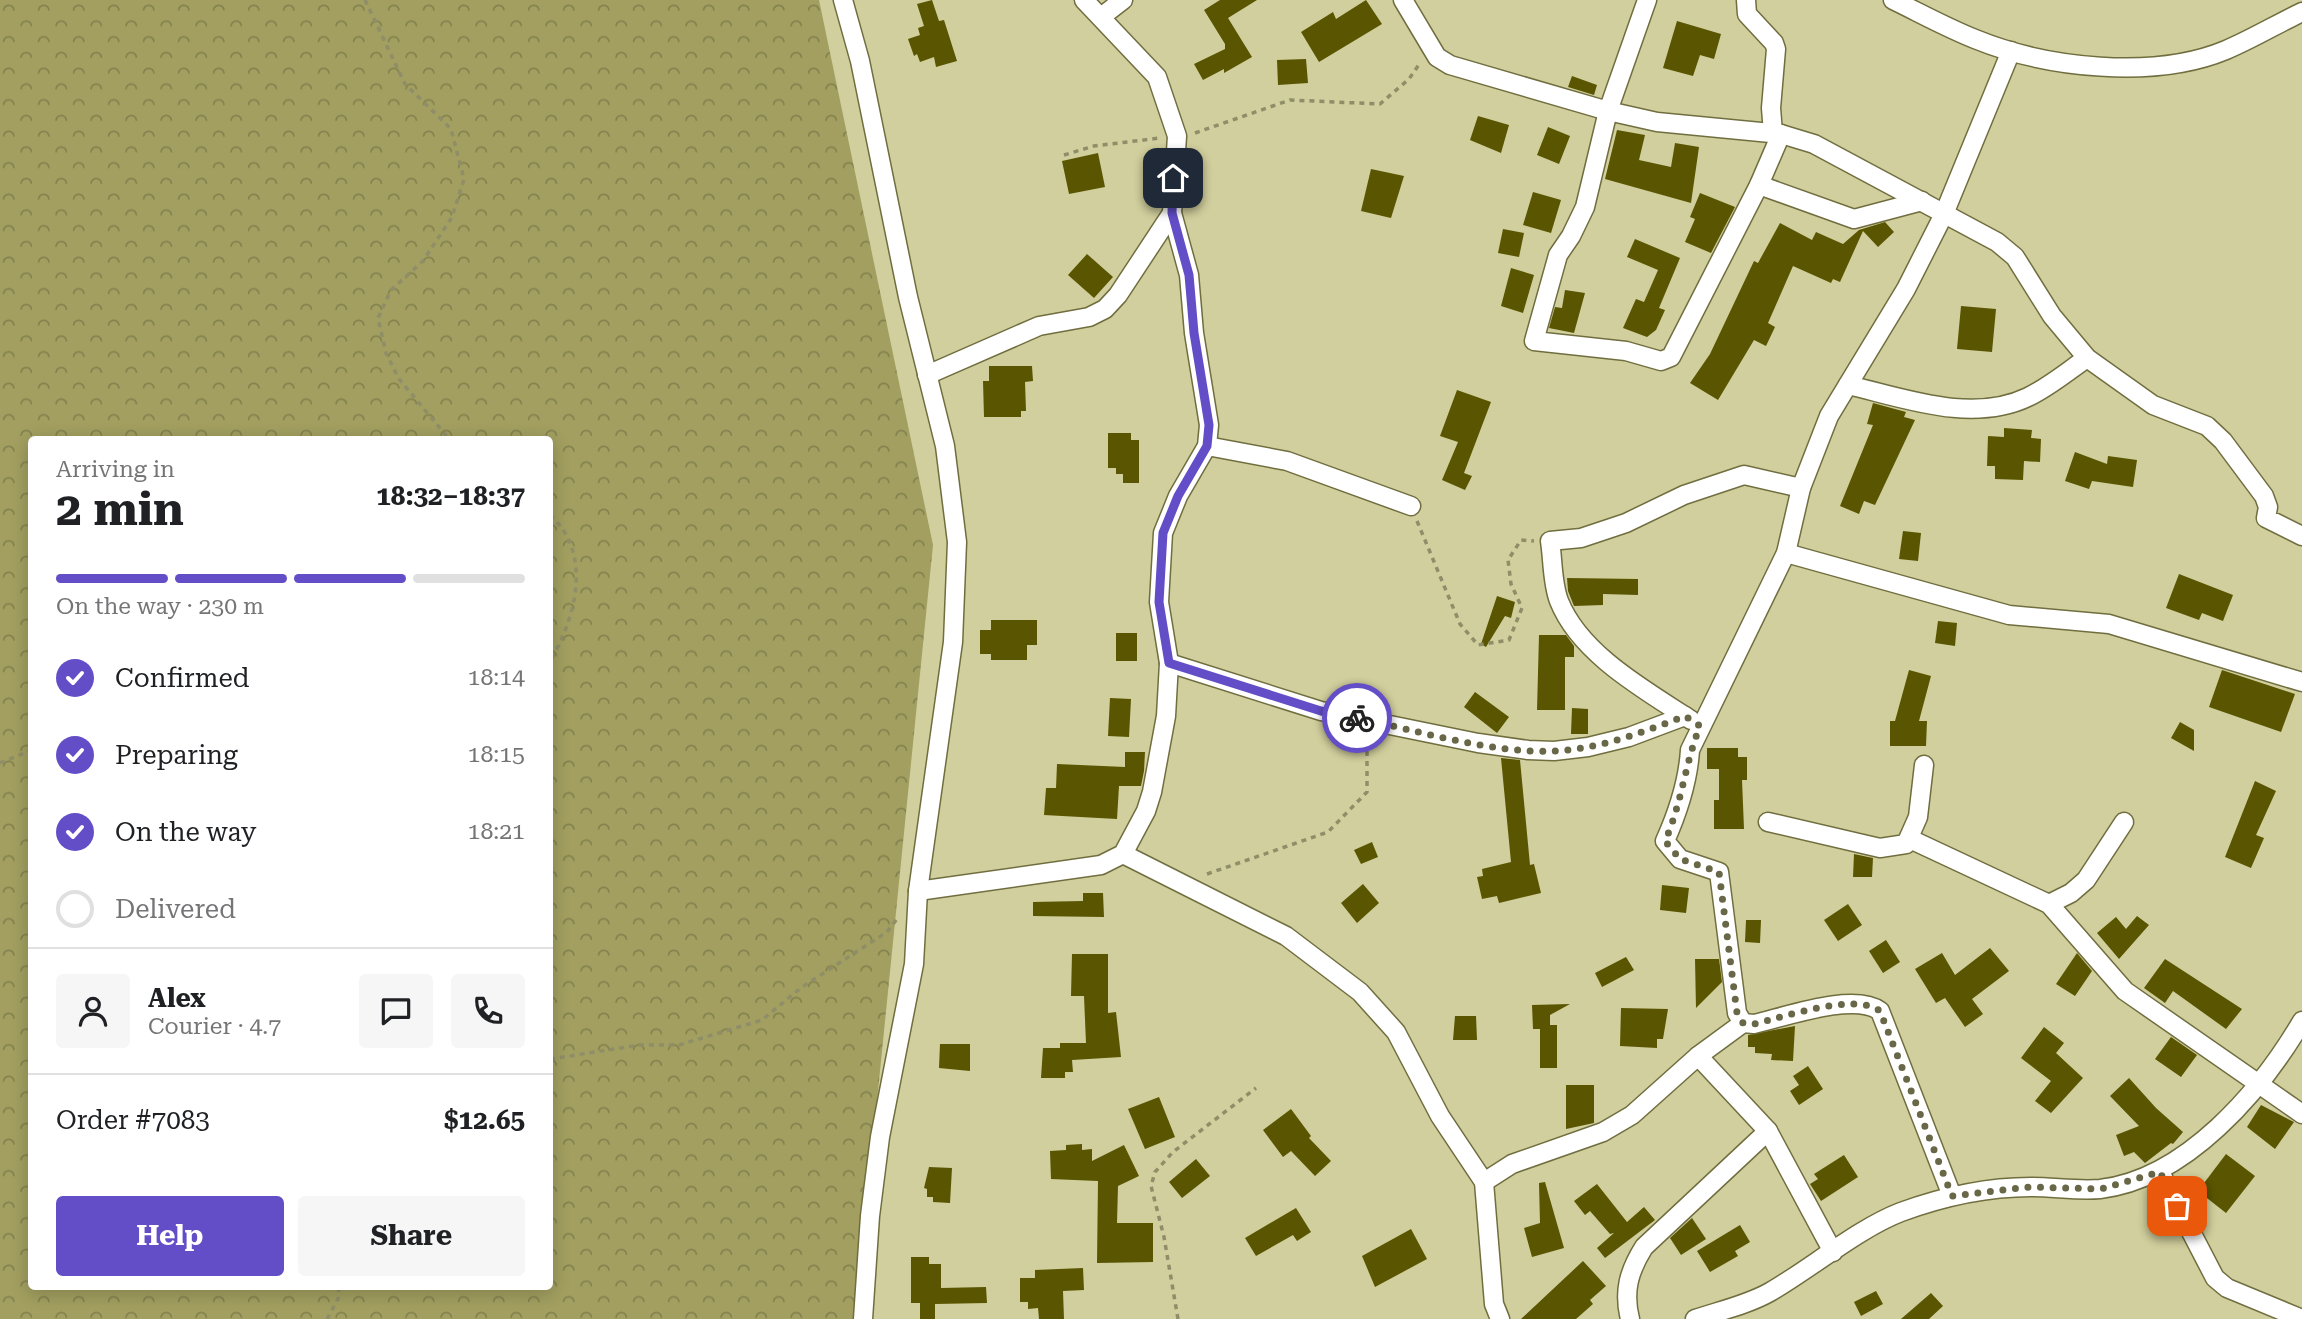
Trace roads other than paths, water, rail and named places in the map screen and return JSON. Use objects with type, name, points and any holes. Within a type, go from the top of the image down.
[{"type":"street","points":[[843,0],[860,61],[927,375],[947,456],[956,554],[953,642],[918,892],[914,964],[880,1137],[873,1189],[863,1319]]},
{"type":"street","points":[[918,892],[1101,865],[1123,854],[1146,811],[1152,792],[1166,716],[1169,663],[1159,602],[1163,533],[1178,496],[1207,446],[1209,425],[1194,333],[1189,275],[1172,213],[1177,136],[1157,77],[1084,0]]},
{"type":"street","points":[[1101,17],[1122,0]]},
{"type":"street","points":[[1403,0],[1437,57],[1450,65],[1608,111],[1657,122],[1777,133],[1814,144],[2007,248],[2024,268],[2052,316],[2087,358],[2154,405],[2207,426],[2223,441],[2264,496],[2268,507],[2266,517],[2302,536]]},
{"type":"street","points":[[1647,0],[1608,111],[1585,207],[1572,236],[1558,255],[1534,341],[1626,351],[1661,361],[1671,357],[1759,185],[1777,133],[1771,108],[1776,49],[1774,43],[1747,14],[1746,0]]},
{"type":"street","points":[[1893,0],[1975,40],[2011,51],[2117,68],[2170,65],[2224,51],[2302,12]]},
{"type":"street","points":[[1743,1023],[1737,1013],[1719,872],[1680,859],[1665,841],[1677,815],[1688,772],[1693,721],[1786,553],[1801,488],[1829,416],[1906,289],[1944,214],[2011,51]]},
{"type":"street","points":[[1759,185],[1854,219],[1922,201]]},
{"type":"street","points":[[927,375],[1039,326],[1089,317],[1105,309],[1118,295],[1172,213]]},
{"type":"street","points":[[1847,385],[1944,407],[1978,409],[2027,398],[2087,358]]},
{"type":"street","points":[[1207,446],[1287,461],[1411,506]]},
{"type":"street","points":[[1693,721],[1628,680],[1581,634],[1560,604],[1556,593],[1550,541],[1581,538],[1626,523],[1684,495],[1744,475],[1801,488]]},
{"type":"street","points":[[1786,553],[2009,615],[2109,624],[2302,682]]},
{"type":"street","points":[[1169,663],[1321,711],[1478,743],[1554,751],[1629,737],[1693,721]]},
{"type":"street","points":[[1768,822],[1880,848],[1895,848],[1910,839],[1917,817],[1924,765]]},
{"type":"street","points":[[2049,904],[2071,893],[2086,880],[2124,822]]},
{"type":"street","points":[[1910,839],[2049,904],[2125,991],[2302,1114]]},
{"type":"street","points":[[1123,854],[1286,936],[1360,992],[1396,1032],[1440,1116],[1484,1182],[1494,1304],[1500,1319]]},
{"type":"street","points":[[1484,1182],[1512,1164],[1603,1132],[1632,1115],[1698,1056],[1743,1023],[1754,1024],[1849,1003],[1870,1003],[1880,1011],[1952,1196]]},
{"type":"street","points":[[1695,1319],[1767,1294],[1898,1213],[1952,1196],[2029,1187],[2101,1189],[2160,1172],[2213,1132],[2257,1085],[2302,1021]]},
{"type":"street","points":[[1698,1056],[1768,1131],[1833,1252]]},
{"type":"street","points":[[1630,1319],[1626,1296],[1628,1279],[1631,1268],[1644,1247],[1768,1131]]},
{"type":"street","points":[[2160,1172],[2215,1278],[2227,1288],[2302,1319]]}]
